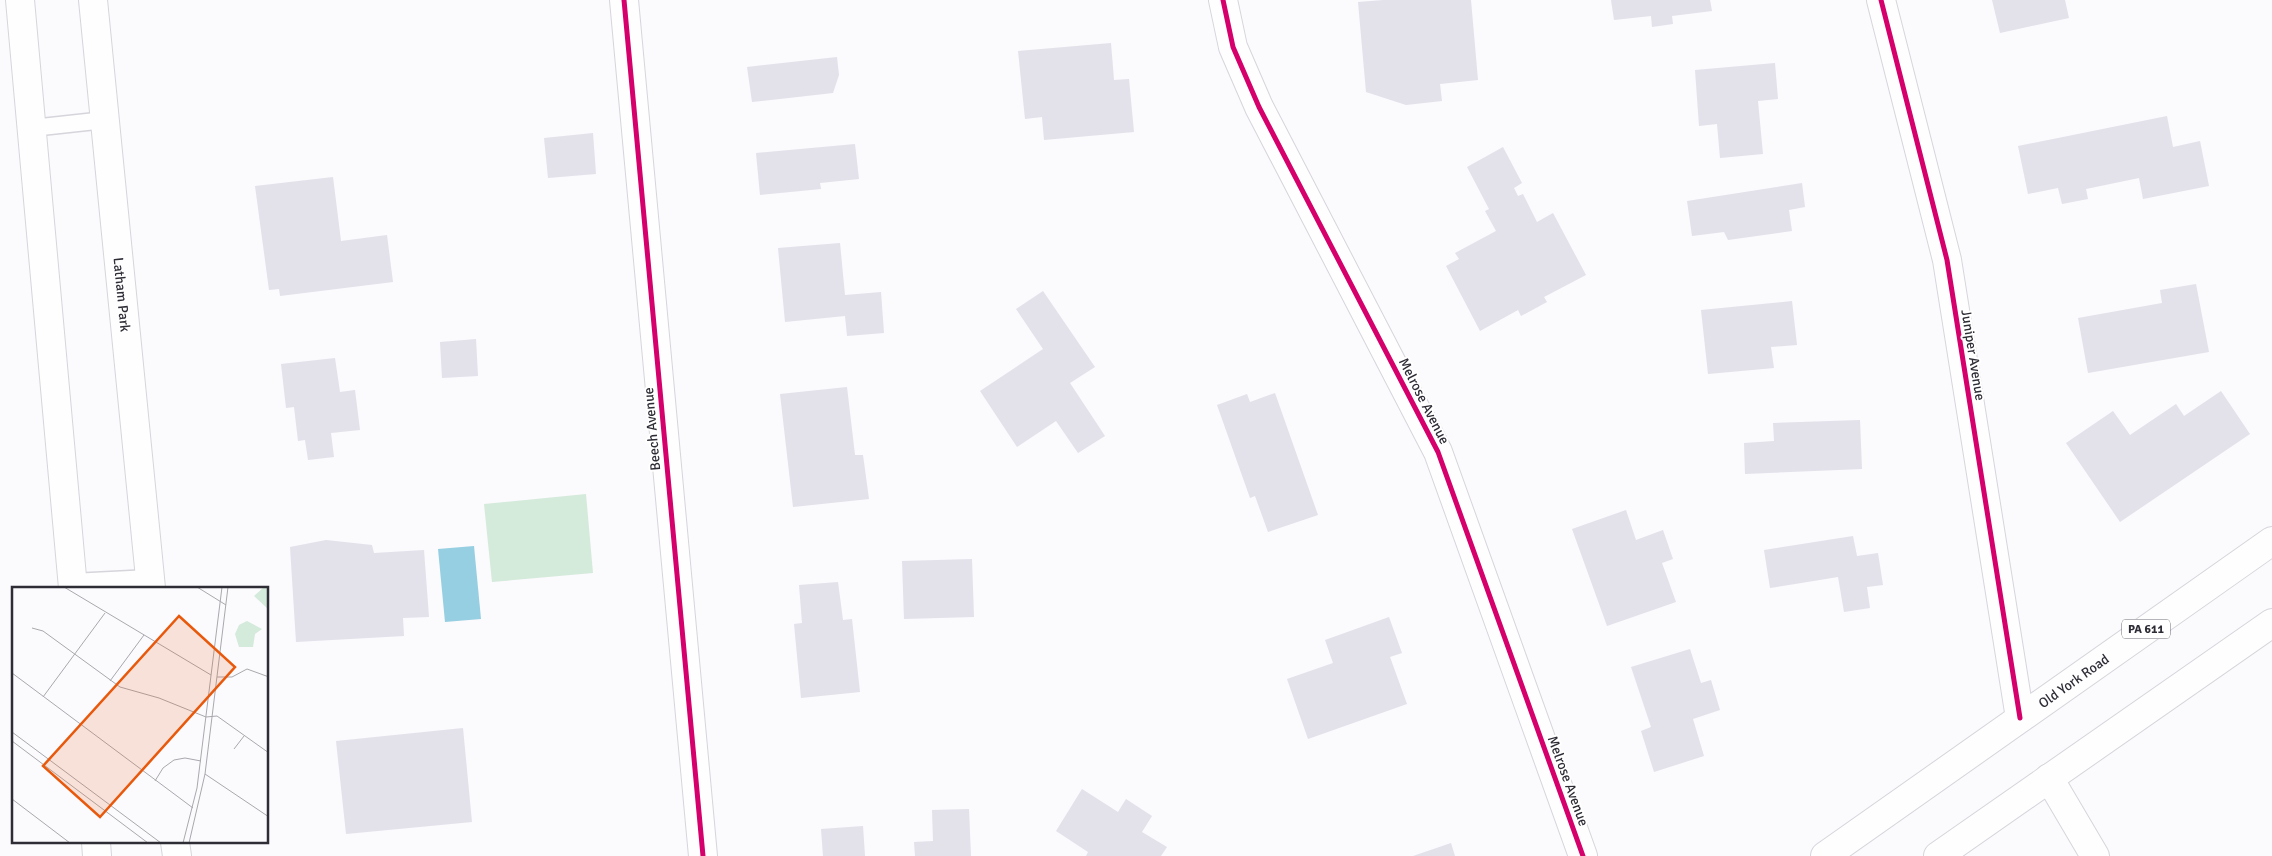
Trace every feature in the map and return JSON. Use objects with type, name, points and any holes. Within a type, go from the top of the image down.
[{"type":"main road","points":[[20,0],[73,585]]},
{"type":"main road","name":"Latham Park","points":[[93,0],[150,583]]},
{"type":"main road","name":"Beech Avenue","points":[[624,0],[703,856]]},
{"type":"main road","name":"Melrose Avenue","points":[[1223,0],[1233,47],[1259,107],[1438,452],[1583,856]]},
{"type":"main road","name":"Juniper Avenue","points":[[1881,0],[1946,260],[2020,718]]},
{"type":"main road","name":"Old York Road","points":[[1825,856],[2272,541]]},
{"type":"main road","points":[[1938,856],[2272,623]]},
{"type":"main road","points":[[2050,778],[2095,856]]},
{"type":"lane","points":[[32,128],[105,120]]},
{"type":"lane","points":[[73,585],[150,583]]},
{"type":"green space","points":[[586,494],[593,573],[492,582],[484,504]]},
{"type":"water","points":[[474,546],[481,619],[445,622],[438,549]]},
{"type":"building","points":[[1383,0],[1471,0],[1478,80],[1440,84],[1442,101],[1406,105],[1366,92],[1358,2]]},
{"type":"building","points":[[1611,0],[1710,0],[1712,11],[1672,16],[1673,24],[1652,27],[1651,16],[1614,20]]},
{"type":"building","points":[[1992,0],[2065,0],[2069,18],[2000,33]]},
{"type":"building","points":[[1111,43],[1114,80],[1129,79],[1134,132],[1044,140],[1042,117],[1025,119],[1018,51]]},
{"type":"building","points":[[837,57],[839,75],[833,93],[752,102],[747,67]]},
{"type":"building","points":[[1775,63],[1778,99],[1758,101],[1763,154],[1720,158],[1717,124],[1699,126],[1695,70]]},
{"type":"building","points":[[2167,116],[2173,147],[2200,141],[2209,186],[2143,199],[2139,178],[2086,189],[2088,199],[2062,204],[2058,188],[2028,194],[2018,146]]},
{"type":"building","points":[[593,133],[596,174],[548,178],[544,138]]},
{"type":"building","points":[[855,144],[859,179],[820,183],[821,189],[760,195],[756,153]]},
{"type":"building","points":[[1503,147],[1522,183],[1514,188],[1518,196],[1523,194],[1537,222],[1553,213],[1586,275],[1544,297],[1547,302],[1521,316],[1518,310],[1480,331],[1446,266],[1459,259],[1455,253],[1496,231],[1485,211],[1489,209],[1467,167]]},
{"type":"building","points":[[333,177],[341,241],[387,235],[393,282],[280,296],[279,289],[269,290],[255,186]]},
{"type":"building","points":[[1802,183],[1805,207],[1789,210],[1792,231],[1728,240],[1724,232],[1692,236],[1687,201]]},
{"type":"building","points":[[840,243],[845,295],[881,292],[884,333],[847,336],[845,316],[785,322],[778,248]]},
{"type":"building","points":[[2196,284],[2209,352],[2088,373],[2078,318],[2162,303],[2160,290]]},
{"type":"building","points":[[1043,291],[1095,367],[1070,383],[1105,436],[1078,453],[1056,421],[1017,447],[980,391],[1043,349],[1016,309]]},
{"type":"building","points":[[1792,301],[1797,345],[1771,347],[1774,368],[1708,374],[1701,310]]},
{"type":"building","points":[[476,339],[478,376],[442,378],[440,342]]},
{"type":"building","points":[[335,358],[340,392],[355,390],[360,430],[331,433],[334,457],[308,460],[305,440],[298,441],[294,407],[286,408],[281,364]]},
{"type":"building","points":[[847,387],[855,455],[863,455],[869,499],[793,507],[780,394]]},
{"type":"building","points":[[2221,391],[2250,434],[2120,522],[2066,443],[2113,411],[2130,435],[2176,404],[2184,416]]},
{"type":"building","points":[[1275,393],[1318,515],[1268,532],[1255,496],[1250,498],[1217,405],[1247,394],[1250,402]]},
{"type":"building","points":[[1860,420],[1862,469],[1745,474],[1744,443],[1774,441],[1773,423]]},
{"type":"building","points":[[1626,510],[1636,540],[1663,530],[1673,559],[1662,563],[1676,602],[1607,626],[1572,529]]},
{"type":"building","points":[[1853,536],[1857,556],[1878,553],[1883,585],[1867,587],[1870,608],[1844,612],[1838,577],[1770,588],[1764,550]]},
{"type":"building","points":[[326,540],[372,545],[374,553],[424,550],[429,617],[403,618],[404,636],[296,642],[290,547]]},
{"type":"building","points":[[972,559],[974,617],[904,619],[902,561]]},
{"type":"building","points":[[838,582],[843,620],[852,619],[860,692],[801,698],[794,624],[802,623],[799,585]]},
{"type":"building","points":[[1389,617],[1402,653],[1390,657],[1407,704],[1308,739],[1287,679],[1333,663],[1325,640]]},
{"type":"building","points":[[1690,649],[1701,683],[1711,680],[1720,710],[1693,719],[1704,756],[1654,772],[1641,731],[1651,727],[1631,667]]},
{"type":"building","points":[[463,728],[472,822],[346,834],[336,741]]},
{"type":"building","points":[[1082,789],[1118,812],[1126,799],[1152,816],[1142,832],[1167,847],[1161,856],[1086,856],[1088,852],[1056,831]]},
{"type":"building","points":[[969,809],[971,856],[915,856],[914,842],[933,841],[932,810]]},
{"type":"building","points":[[863,826],[865,856],[823,856],[821,829]]},
{"type":"building","points":[[1451,843],[1455,856],[1413,856]]},
{"type":"cycle path","points":[[624,0],[703,856]]},
{"type":"cycle path","points":[[1223,0],[1233,47],[1259,107],[1438,452],[1583,856]]},
{"type":"cycle path","points":[[1881,0],[1947,260],[2020,718]]}]
